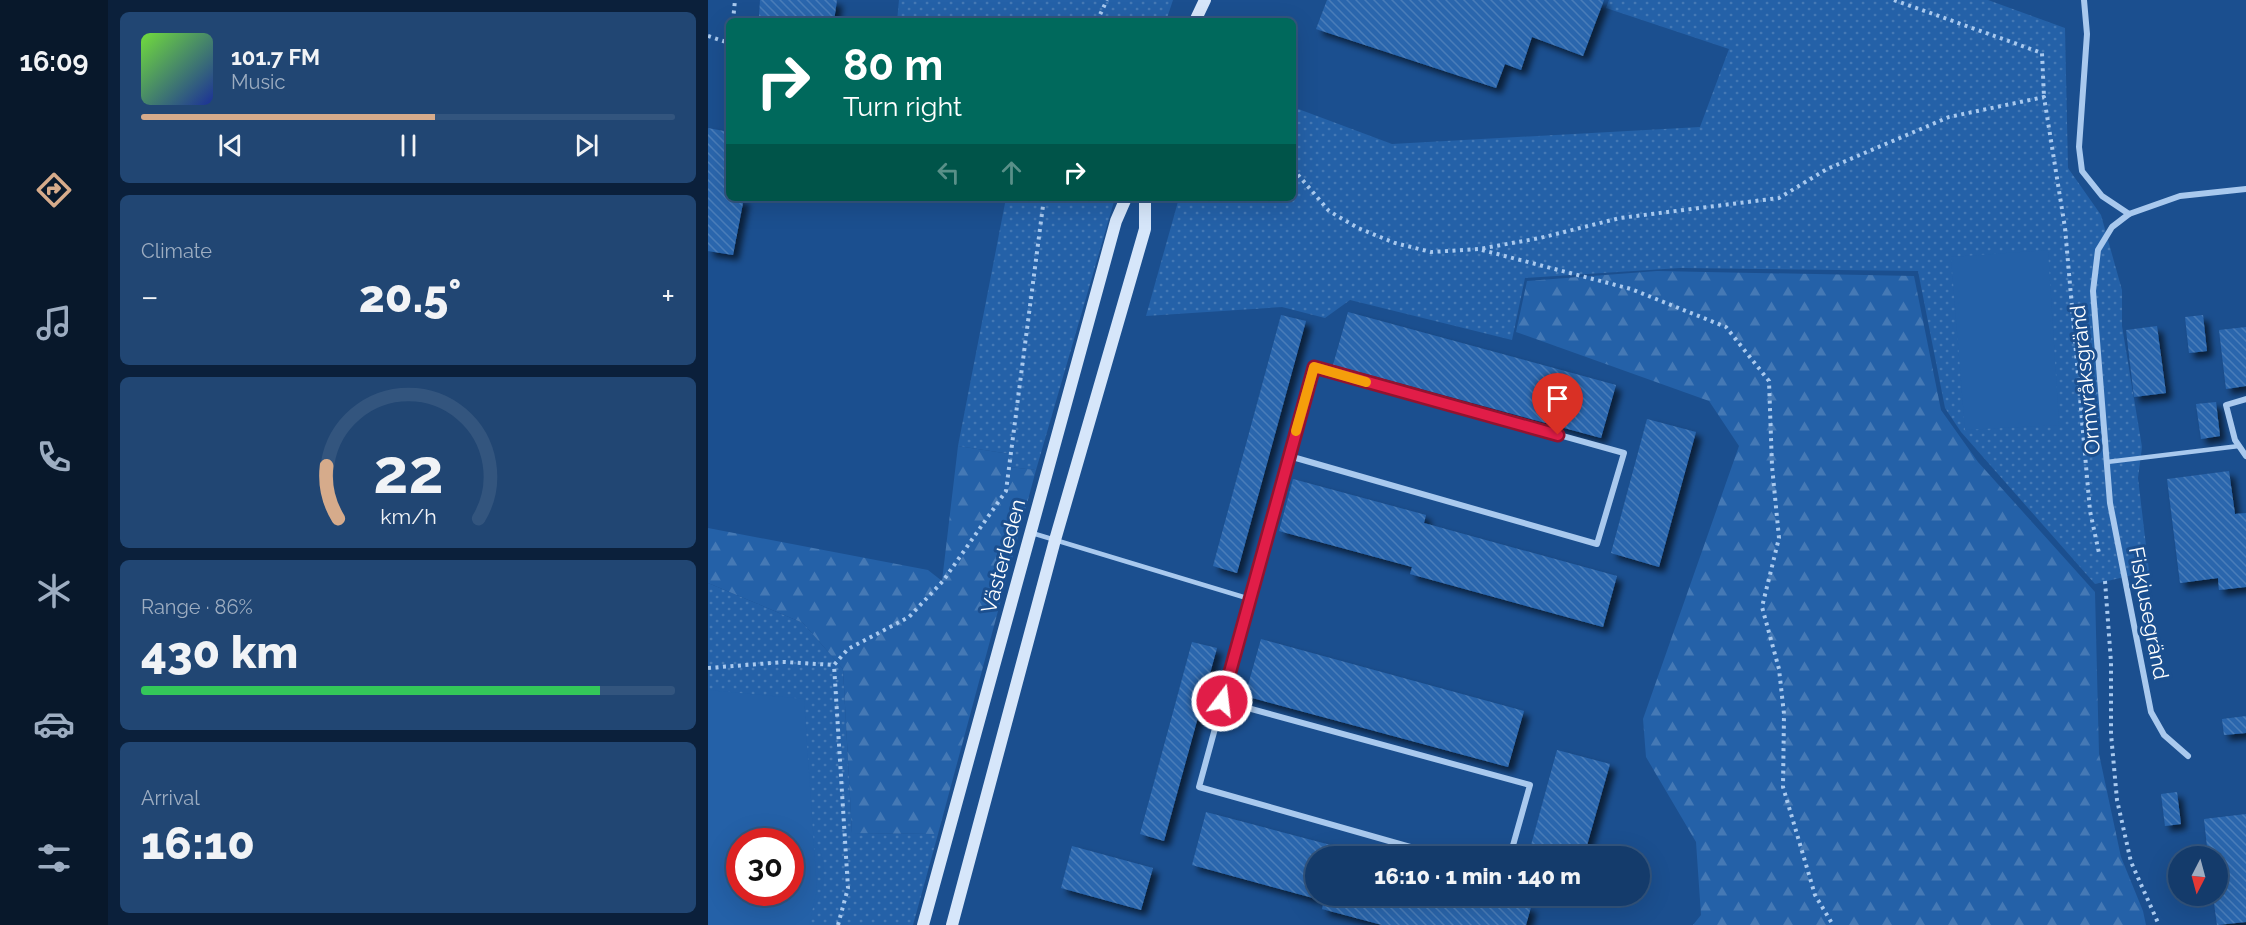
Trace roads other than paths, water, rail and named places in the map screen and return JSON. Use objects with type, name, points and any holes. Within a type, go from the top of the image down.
[{"type":"street","points":[[1194,18],[1195,0]]},
{"type":"street","points":[[1196,18],[1206,0]]},
{"type":"street","points":[[2084,0],[2087,34],[2079,147],[2082,171],[2102,196],[2128,214],[2181,196],[2246,189]]},
{"type":"street","name":"Västerleden","points":[[922,925],[1116,220],[1125,201]]},
{"type":"street","points":[[952,925],[1055,540],[1145,229],[1145,201]]},
{"type":"street","name":"Ormvråksgränd","points":[[2107,462],[2093,291],[2098,250],[2112,227],[2128,214]]},
{"type":"street","points":[[1289,456],[1597,544],[1624,453],[1314,367],[1289,456],[1199,787],[1407,846]]},
{"type":"street","points":[[2246,399],[2226,405],[2239,446],[2246,456]]},
{"type":"street","name":"Fiskjusegränd","points":[[2107,462],[2110,503],[2151,712],[2164,735],[2188,756]]},
{"type":"street","points":[[1222,701],[1530,785],[1513,846]]},
{"type":"lane","name":"Ormvråksgränd","points":[[2107,462],[2239,446]]},
{"type":"lane","points":[[1030,532],[1250,599]]}]
